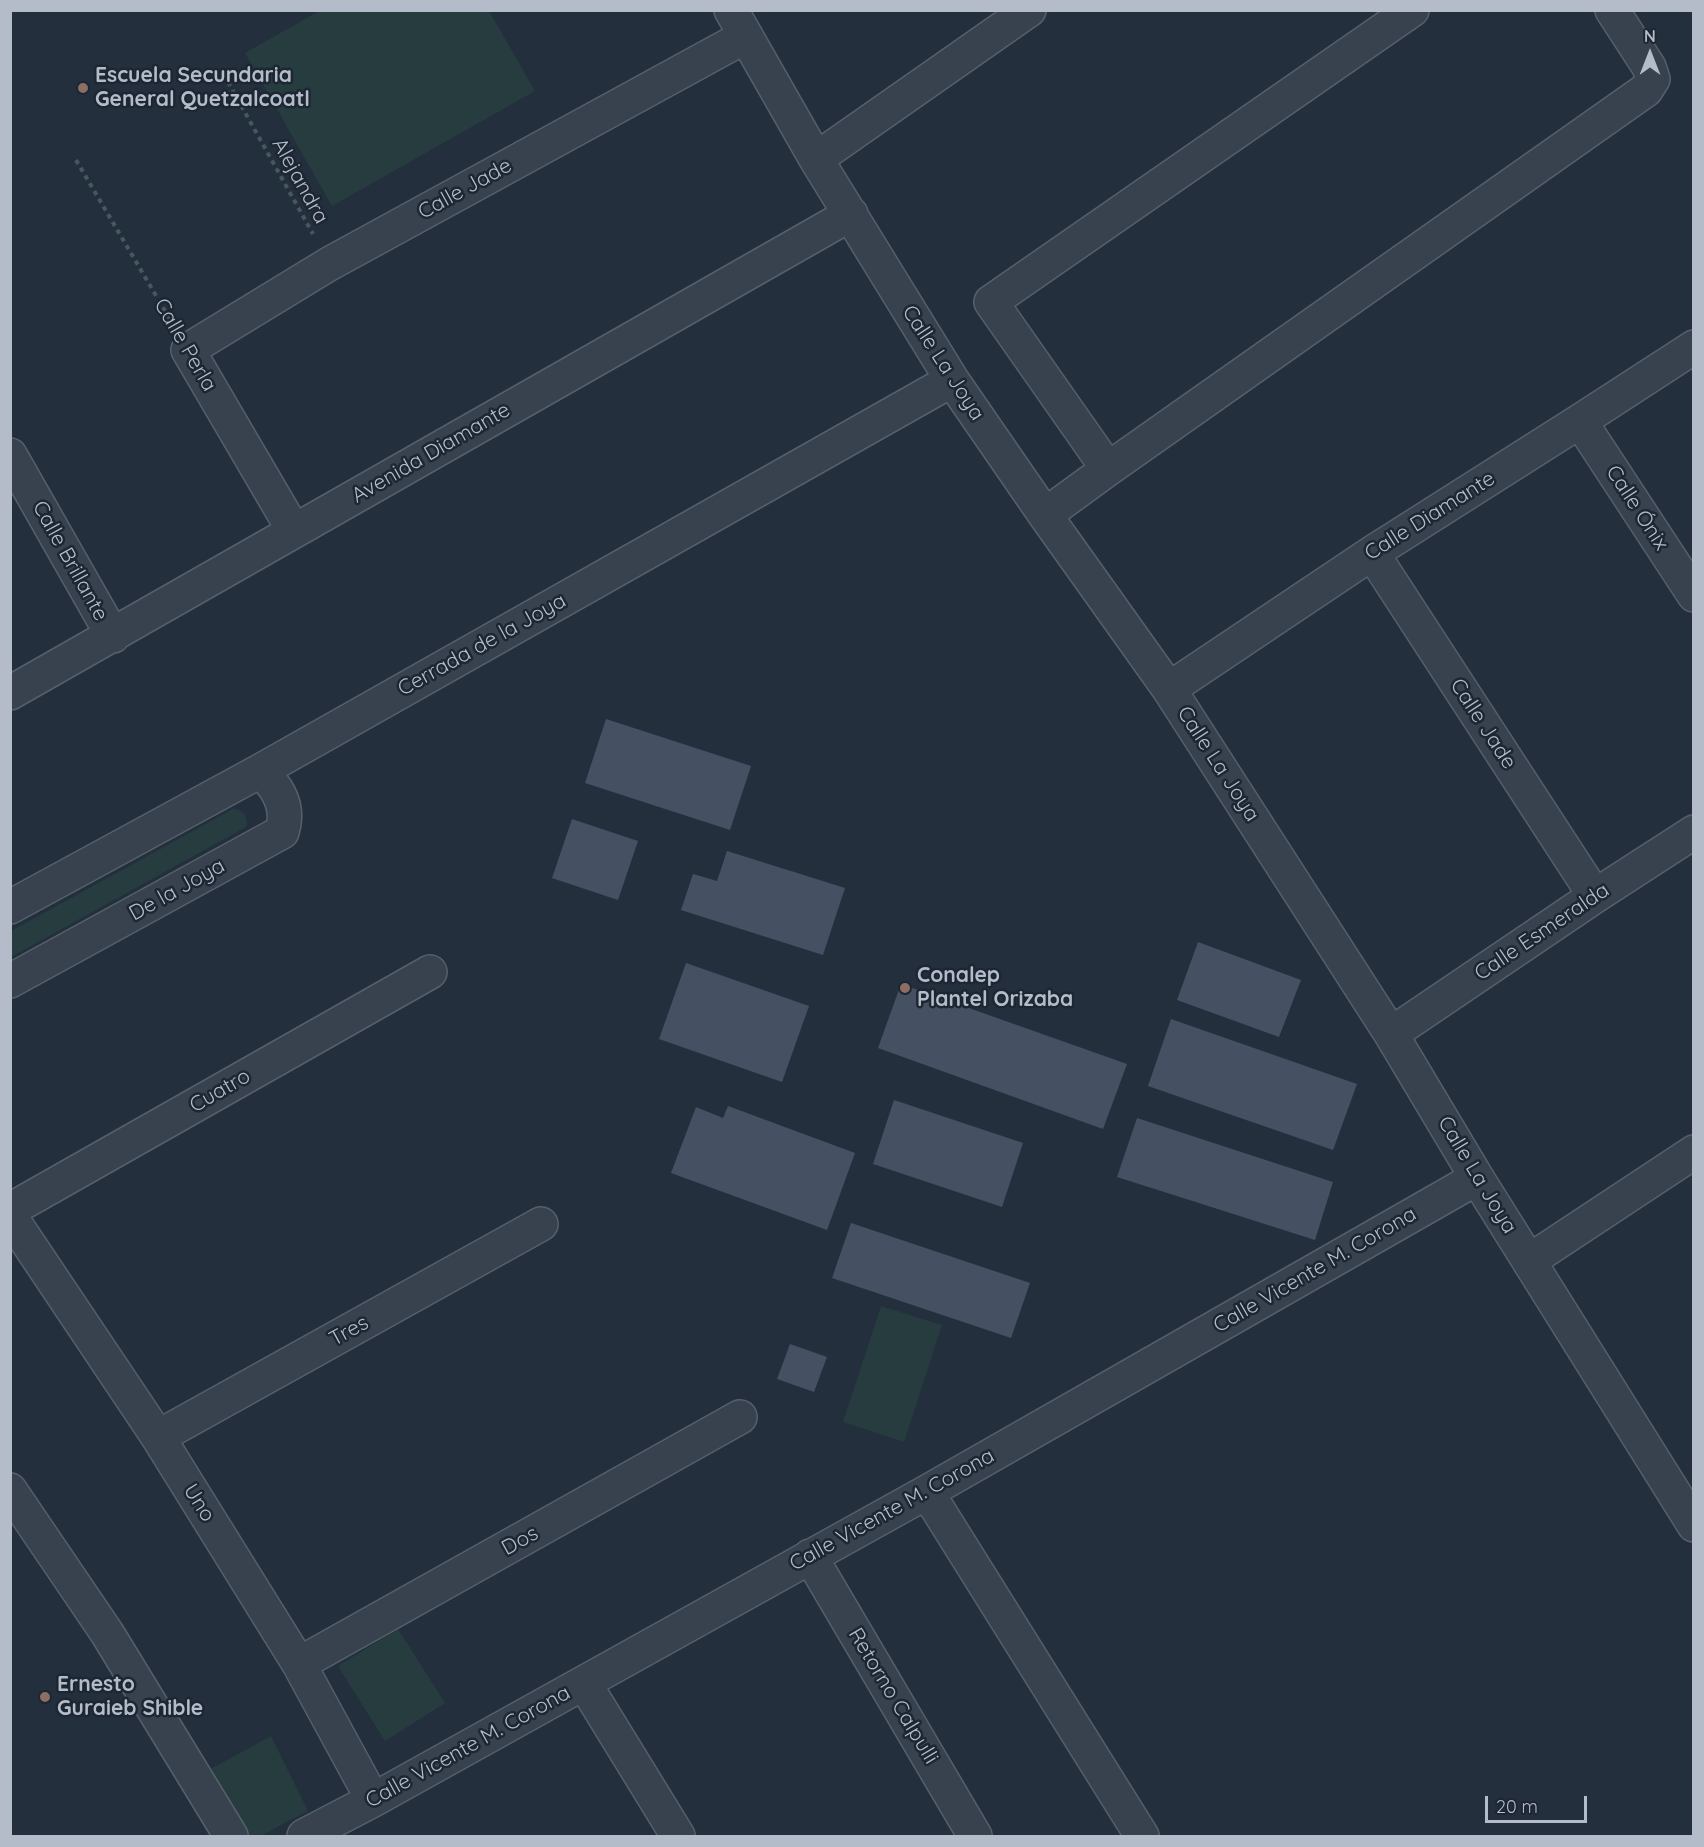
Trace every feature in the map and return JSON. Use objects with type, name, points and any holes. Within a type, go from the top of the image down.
[{"type":"street","points":[[816,159],[1029,10]]},
{"type":"street","points":[[1108,469],[991,302],[1412,10]]},
{"type":"street","points":[[1045,515],[1646,90],[1653,79],[1649,67],[1612,10]]},
{"type":"street","name":"Calle La Joya","points":[[738,23],[816,159],[952,380],[1169,689],[1391,1034],[1477,1178],[1694,1525]]},
{"type":"street","name":"Calle Jade","points":[[188,350],[329,264],[738,23]]},
{"type":"street","name":"Avenida Diamante","points":[[10,693],[851,214]]},
{"type":"street","name":"Calle Diamante","points":[[1169,689],[1372,553],[1694,347]]},
{"type":"street","name":"Calle Perla","points":[[188,350],[294,531]]},
{"type":"street","name":"Cerrada de la Joya","points":[[10,907],[260,771],[952,380]]},
{"type":"street","name":"Calle Ónix","points":[[1580,421],[1694,595]]},
{"type":"street","name":"Calle Brillante","points":[[10,454],[113,636]]},
{"type":"street","name":"Calle Jade","points":[[1372,553],[1595,896]]},
{"type":"street","name":"De la Joya","points":[[10,981],[282,832],[285,816],[282,799],[272,783],[260,771]]},
{"type":"street","name":"Calle Esmeralda","points":[[1391,1034],[1694,832]]},
{"type":"street","name":"Cuatro","points":[[10,1210],[430,972]]},
{"type":"street","points":[[1529,1261],[1694,1152]]},
{"type":"street","name":"Calle Vicente M. Corona","points":[[304,1836],[373,1800],[927,1492],[1477,1178]]},
{"type":"street","name":"Uno","points":[[10,1216],[158,1437],[299,1664],[373,1800]]},
{"type":"street","name":"Tres","points":[[158,1437],[541,1224]]},
{"type":"street","name":"Dos","points":[[299,1664],[740,1417]]},
{"type":"street","points":[[10,1490],[107,1633],[231,1836]]},
{"type":"street","points":[[927,1492],[1142,1836]]},
{"type":"street","name":"Retorno Calpulli","points":[[810,1556],[975,1836]]},
{"type":"street","points":[[584,1683],[678,1836]]},
{"type":"path","name":"Alejandra","points":[[228,82],[329,264]]},
{"type":"path","name":"Calle Perla","points":[[76,160],[188,350]]},
{"type":"green space","points":[[319,11],[489,11],[535,91],[332,206],[245,53]]},
{"type":"green space","points":[[233,809],[240,810],[244,814],[247,820],[246,827],[11,957],[11,931]]},
{"type":"green space","points":[[881,1306],[942,1325],[904,1442],[843,1422]]},
{"type":"green space","points":[[398,1629],[445,1703],[385,1741],[338,1666]]},
{"type":"green space","points":[[271,1736],[308,1811],[260,1836],[230,1836],[194,1778]]},
{"type":"building","points":[[606,719],[751,766],[730,830],[585,783]]},
{"type":"building","points":[[572,819],[638,841],[618,900],[552,878]]},
{"type":"building","points":[[727,851],[845,888],[823,955],[681,910],[693,874],[717,881]]},
{"type":"building","points":[[1198,942],[1301,980],[1279,1037],[1177,1000]]},
{"type":"building","points":[[686,963],[809,1006],[782,1082],[659,1039]]},
{"type":"building","points":[[901,984],[1127,1064],[1103,1129],[878,1048]]},
{"type":"building","points":[[1171,1019],[1357,1084],[1333,1150],[1148,1086]]},
{"type":"building","points":[[894,1100],[1023,1143],[1002,1207],[873,1164]]},
{"type":"building","points":[[728,1106],[855,1153],[827,1230],[671,1173],[696,1107],[723,1118]]},
{"type":"building","points":[[1137,1118],[1333,1182],[1315,1240],[1117,1177]]},
{"type":"building","points":[[851,1223],[1030,1283],[1011,1338],[832,1278]]},
{"type":"building","points":[[790,1344],[827,1357],[814,1392],[777,1379]]},
{"type":"place","name":"Escuela Secundaria General Quetzalcoatl","points":[[83,88]]},
{"type":"place","name":"Conalep Plantel Orizaba","points":[[905,988]]},
{"type":"place","name":"Ernesto Guraieb Shible","points":[[45,1697]]}]
